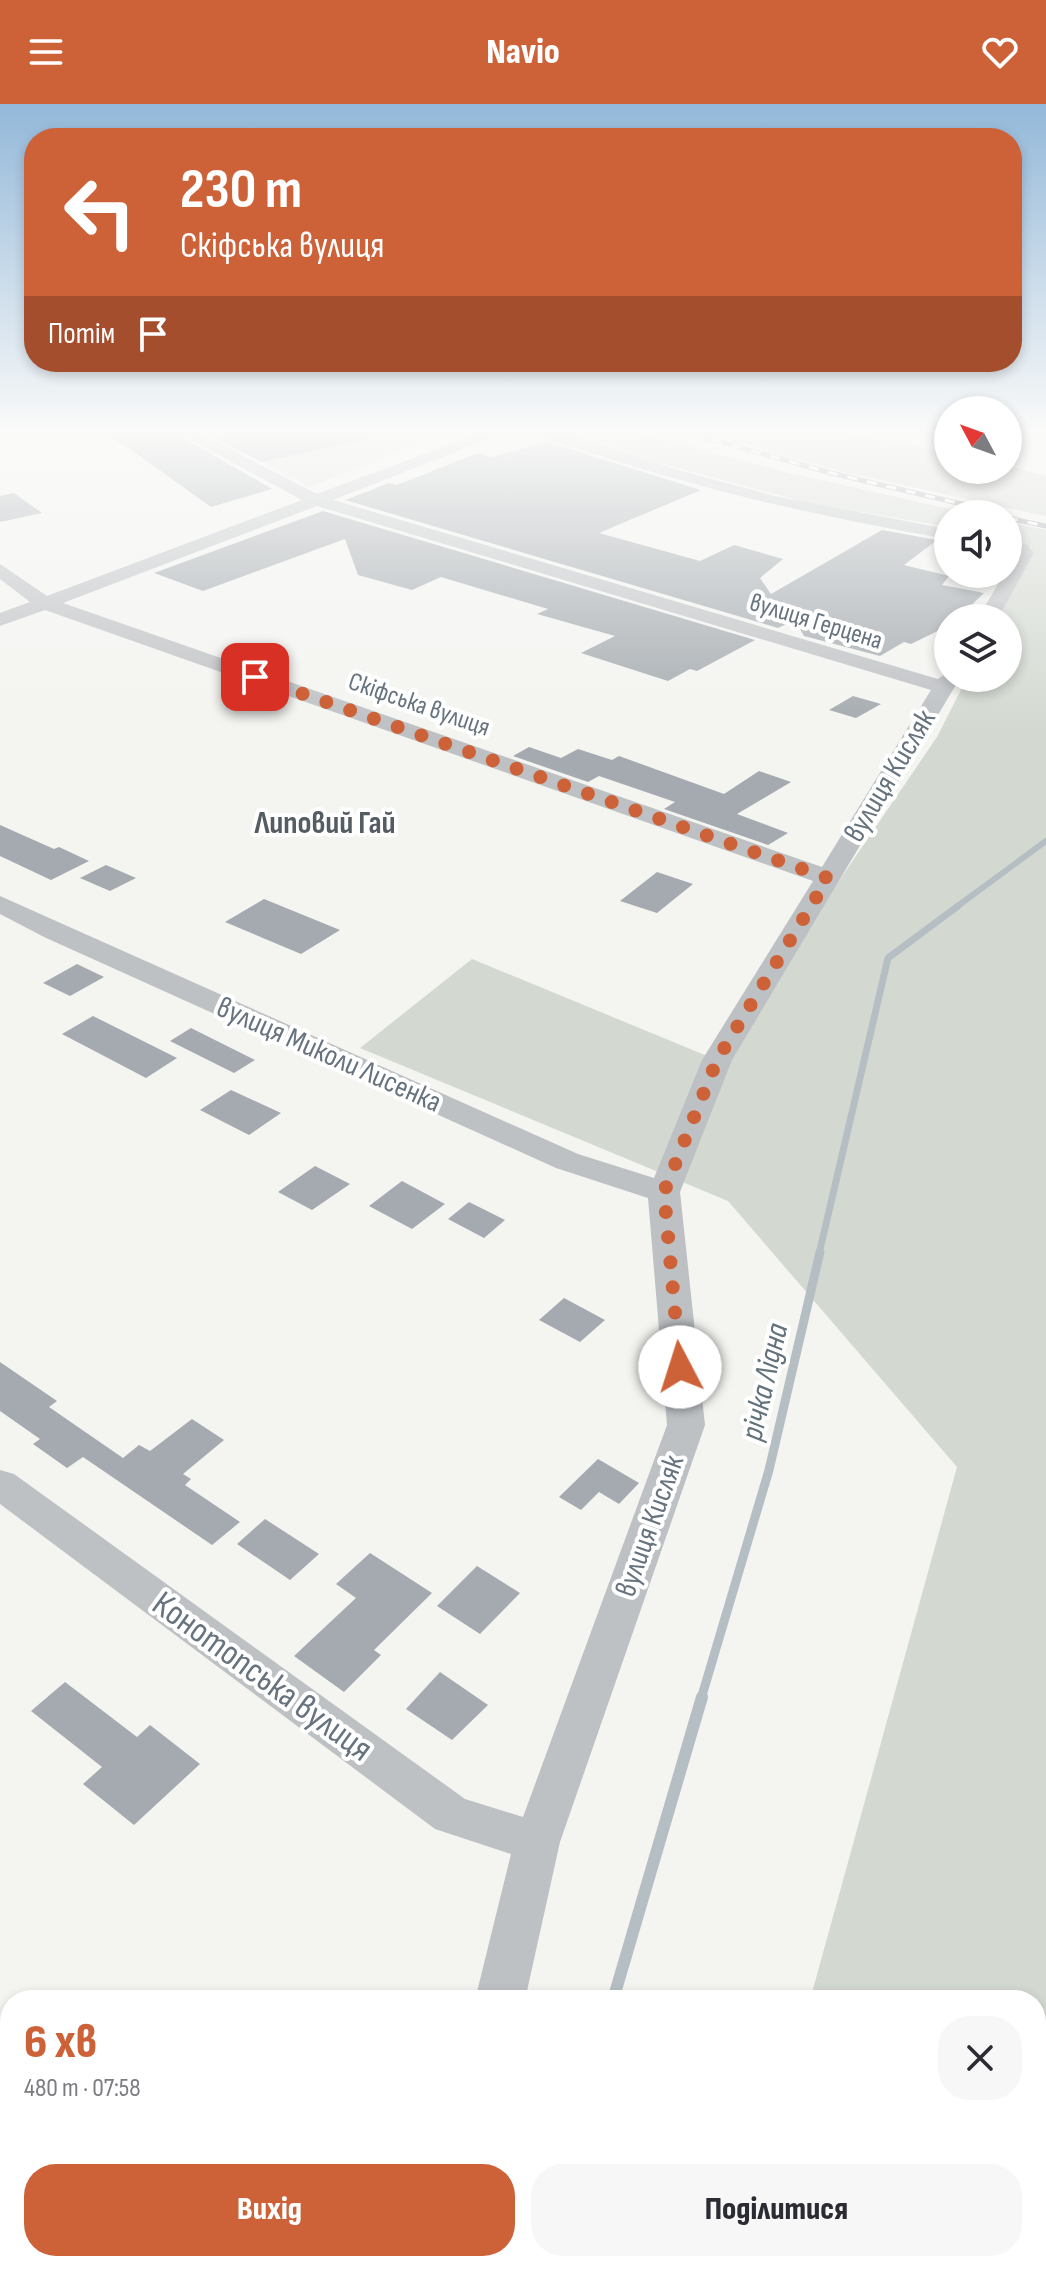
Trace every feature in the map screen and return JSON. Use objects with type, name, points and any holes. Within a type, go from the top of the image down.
[{"type":"street","points":[[0,620],[239,530]]},
{"type":"street","name":"вулиця Герцена","points":[[418,530],[934,679]]},
{"type":"street","name":"Скіфська вулиця","points":[[0,570],[44,603],[828,878]]},
{"type":"street","name":"вулиця Кисляк","points":[[502,1990],[537,1842],[686,1425],[664,1192],[717,1060],[940,692]]},
{"type":"street","name":"вулиця Миколи Лисенка","points":[[0,904],[53,931],[567,1161],[664,1192]]},
{"type":"street","name":"Конотопська вулиця","points":[[0,1484],[451,1815],[537,1842]]},
{"type":"shaded area","points":[[1022,530],[1046,530],[1046,1990],[813,1990],[957,1467],[728,1201],[360,1048],[472,959],[717,1060],[937,737],[960,692],[1022,692],[1022,604],[1003,604],[1011,588],[1022,588],[1022,567],[1032,548],[1022,544]]},
{"type":"building","points":[[271,530],[387,530],[755,640],[697,671],[690,669],[668,681],[581,653],[615,636],[537,614],[548,609],[441,577],[412,590],[358,575],[345,539],[203,591],[154,573]]},
{"type":"building","points":[[447,530],[606,530],[599,533],[700,561],[734,545],[783,559],[760,578],[771,594],[883,530],[934,539],[904,565],[934,572],[934,588],[984,593],[973,604],[934,604],[934,633],[911,644],[904,642],[880,656],[804,636],[795,620],[778,628]]},
{"type":"building","points":[[853,696],[881,704],[856,718],[829,710]]},
{"type":"building","points":[[529,747],[561,758],[578,749],[612,760],[619,756],[724,794],[759,771],[791,782],[737,814],[788,833],[768,845],[664,809],[675,802],[599,776],[588,782],[513,756]]},
{"type":"building","points":[[0,825],[89,861],[51,880],[0,856]]},
{"type":"building","points":[[106,865],[136,878],[110,891],[80,878]]},
{"type":"building","points":[[657,872],[693,884],[657,913],[620,901]]},
{"type":"building","points":[[264,899],[340,930],[301,954],[225,922]]},
{"type":"building","points":[[77,964],[104,977],[70,996],[43,983]]},
{"type":"building","points":[[93,1016],[177,1058],[146,1078],[62,1034]]},
{"type":"building","points":[[191,1028],[255,1060],[234,1073],[170,1041]]},
{"type":"building","points":[[231,1090],[281,1113],[249,1135],[200,1110]]},
{"type":"building","points":[[315,1166],[350,1184],[312,1210],[278,1192]]},
{"type":"building","points":[[402,1181],[445,1204],[412,1229],[369,1206]]},
{"type":"building","points":[[469,1202],[505,1220],[484,1238],[448,1219]]},
{"type":"building","points":[[564,1298],[605,1320],[580,1342],[539,1320]]},
{"type":"building","points":[[0,1362],[57,1401],[49,1407],[123,1458],[139,1445],[150,1451],[192,1419],[224,1440],[183,1474],[191,1479],[185,1485],[240,1522],[212,1545],[83,1457],[67,1468],[33,1444],[40,1439],[0,1411]]},
{"type":"building","points":[[598,1459],[639,1483],[619,1504],[599,1492],[581,1510],[559,1497]]},
{"type":"building","points":[[265,1519],[319,1554],[290,1580],[237,1544]]},
{"type":"building","points":[[370,1553],[432,1593],[374,1650],[381,1655],[344,1692],[294,1656],[356,1598],[336,1584]]},
{"type":"building","points":[[477,1566],[520,1593],[480,1634],[437,1606]]},
{"type":"building","points":[[440,1672],[488,1705],[452,1740],[406,1709]]},
{"type":"building","points":[[65,1682],[137,1737],[150,1725],[200,1764],[134,1825],[83,1784],[102,1767],[31,1711]]},
{"type":"waterway","name":"річка Лідна","points":[[955,908],[1046,841]]},
{"type":"waterway","name":"річка Лідна","points":[[819,1254],[888,958],[958,906]]},
{"type":"waterway","name":"річка Лідна","points":[[701,1699],[769,1470],[820,1252]]},
{"type":"waterway","name":"річка Лідна","points":[[616,1990],[702,1697]]},
{"type":"district","name":"Липовий Гай","points":[[325,823]]},
{"type":"route","points":[[255,677],[828,878],[717,1060],[664,1192],[680,1367]]}]
